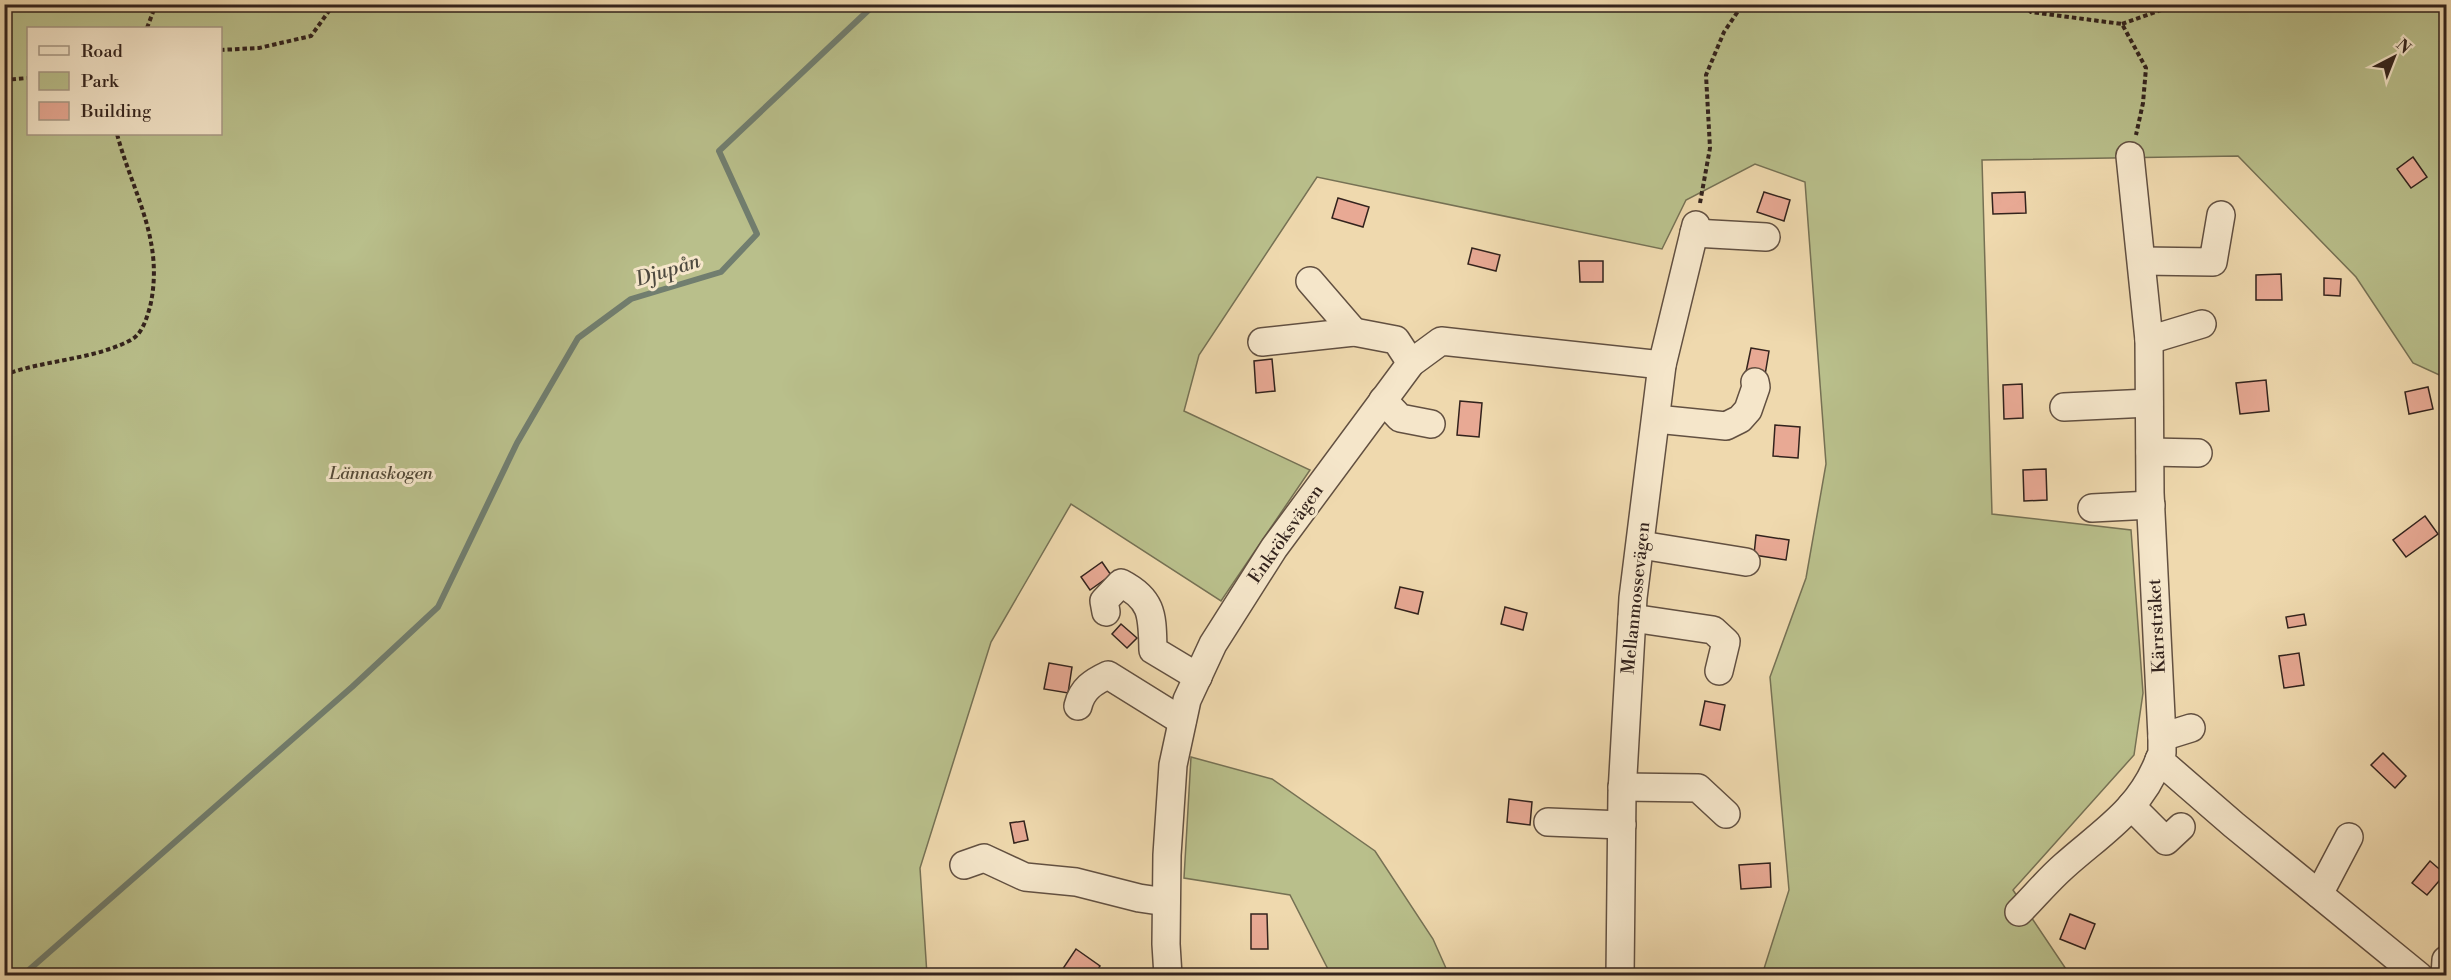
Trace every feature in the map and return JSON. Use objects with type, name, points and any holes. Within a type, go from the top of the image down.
[{"type":"street","name":"Kärrstråket","points":[[2130,156],[2149,340],[2151,505],[2160,749]]},
{"type":"street","points":[[2142,261],[2213,262],[2221,214]]},
{"type":"street","points":[[1695,229],[1766,237]]},
{"type":"street","name":"Mellanmossevägen","points":[[1620,975],[1622,787],[1632,618],[1662,365],[1695,229]]},
{"type":"street","points":[[1310,281],[1354,332]]},
{"type":"street","points":[[2149,340],[2202,324]]},
{"type":"street","points":[[1262,342],[1354,332],[1396,340],[1412,363]]},
{"type":"street","name":"Enkröksvägen","points":[[1168,975],[1166,902],[1173,765],[1187,700],[1213,644],[1274,548],[1412,363],[1441,341],[1662,365]]},
{"type":"street","points":[[1656,419],[1726,426],[1740,419],[1748,410],[1756,387],[1755,382]]},
{"type":"street","points":[[1383,400],[1400,418],[1431,424]]},
{"type":"street","points":[[2064,407],[2149,403]]},
{"type":"street","points":[[2150,452],[2198,453]]},
{"type":"street","points":[[2092,508],[2151,505]]},
{"type":"street","points":[[1641,545],[1746,562]]},
{"type":"street","points":[[1106,612],[1104,601],[1121,583],[1134,590],[1151,609],[1153,650],[1198,677]]},
{"type":"street","points":[[1632,618],[1713,630],[1726,642],[1719,671]]},
{"type":"street","points":[[1078,706],[1090,683],[1108,675],[1182,722]]},
{"type":"street","points":[[2019,912],[2065,866],[2106,833],[2131,806],[2153,775],[2160,749],[2191,728]]},
{"type":"street","points":[[2160,749],[2319,894],[2419,975]]},
{"type":"street","points":[[1622,787],[1698,788],[1726,814]]},
{"type":"street","points":[[2131,806],[2166,841],[2181,827]]},
{"type":"street","points":[[1548,822],[1622,825]]},
{"type":"street","points":[[2319,894],[2349,837]]},
{"type":"street","points":[[964,865],[984,858],[1025,877],[1076,882],[1139,898],[1166,902]]},
{"type":"street","points":[[2445,975],[2446,960]]},
{"type":"path","points":[[147,27],[156,4]]},
{"type":"path","points":[[222,50],[260,48],[311,36],[333,4]]},
{"type":"path","points":[[1695,229],[1710,148],[1706,75],[1724,32],[1743,4]]},
{"type":"path","points":[[2023,4],[2031,12],[2122,24],[2178,4]]},
{"type":"path","points":[[2122,24],[2146,69],[2143,102],[2130,156]]},
{"type":"path","points":[[4,80],[27,78]]},
{"type":"path","points":[[4,375],[59,362],[131,340],[145,324],[153,293],[154,250],[141,202],[117,135]]},
{"type":"green space","name":"Lännaskogen","points":[[5,5],[2446,5],[2446,378],[2413,363],[2356,277],[2238,156],[1982,160],[1992,514],[2131,530],[2143,693],[2134,755],[2013,890],[2070,975],[1762,975],[1789,890],[1770,677],[1806,578],[1826,464],[1805,182],[1755,164],[1686,200],[1662,249],[1317,177],[1199,355],[1184,411],[1310,470],[1221,601],[1071,504],[991,642],[920,868],[927,975],[5,976]]},
{"type":"green space","points":[[1191,757],[1272,779],[1375,851],[1433,939],[1449,975],[1331,975],[1290,895],[1184,878]]},
{"type":"building","points":[[2413,157],[2427,177],[2411,188],[2397,169]]},
{"type":"building","points":[[1764,192],[1790,200],[1784,221],[1757,212]]},
{"type":"building","points":[[2025,192],[2026,213],[1993,214],[1992,193]]},
{"type":"building","points":[[1338,198],[1369,207],[1363,227],[1332,218]]},
{"type":"building","points":[[1472,248],[1500,255],[1496,271],[1468,264]]},
{"type":"building","points":[[1579,261],[1603,261],[1603,282],[1580,282]]},
{"type":"building","points":[[2281,274],[2282,300],[2256,300],[2256,275]]},
{"type":"building","points":[[2324,278],[2341,279],[2340,296],[2324,295]]},
{"type":"building","points":[[1751,348],[1769,351],[1765,375],[1746,372]]},
{"type":"building","points":[[1272,359],[1275,391],[1256,393],[1254,361]]},
{"type":"building","points":[[2266,380],[2269,411],[2240,414],[2236,383]]},
{"type":"building","points":[[2022,384],[2023,418],[2004,419],[2003,385]]},
{"type":"building","points":[[2428,387],[2433,409],[2409,414],[2405,392]]},
{"type":"building","points":[[1460,401],[1482,403],[1479,437],[1457,435]]},
{"type":"building","points":[[1775,425],[1800,427],[1798,458],[1773,456]]},
{"type":"building","points":[[2046,469],[2047,500],[2024,501],[2023,470]]},
{"type":"building","points":[[2425,516],[2438,534],[2406,557],[2393,540]]},
{"type":"building","points":[[1756,535],[1789,540],[1786,560],[1754,555]]},
{"type":"building","points":[[1102,562],[1111,575],[1090,590],[1081,577]]},
{"type":"building","points":[[1400,587],[1423,592],[1418,614],[1395,608]]},
{"type":"building","points":[[1505,607],[1527,613],[1523,630],[1501,624]]},
{"type":"building","points":[[2304,614],[2306,625],[2288,628],[2286,617]]},
{"type":"building","points":[[1121,624],[1137,638],[1127,648],[1112,634]]},
{"type":"building","points":[[2299,653],[2304,685],[2284,688],[2279,656]]},
{"type":"building","points":[[1049,663],[1072,667],[1068,693],[1044,689]]},
{"type":"building","points":[[1705,701],[1725,705],[1720,730],[1700,725]]},
{"type":"building","points":[[2383,753],[2406,776],[2395,788],[2371,765]]},
{"type":"building","points":[[1509,799],[1532,802],[1530,825],[1507,822]]},
{"type":"building","points":[[1024,821],[1028,840],[1014,843],[1010,823]]},
{"type":"building","points":[[2430,861],[2445,874],[2427,895],[2412,883]]},
{"type":"building","points":[[1770,863],[1771,887],[1741,889],[1739,865]]},
{"type":"building","points":[[1251,914],[1267,914],[1268,949],[1251,949]]},
{"type":"building","points":[[2070,914],[2095,924],[2085,949],[2060,939]]},
{"type":"building","points":[[1076,949],[1100,966],[1094,976],[1058,976]]},
{"type":"building","points":[[1684,969],[1715,970],[1714,976],[1684,976]]},
{"type":"waterway","name":"Djupån","points":[[22,976],[352,687],[438,607],[517,443],[578,338],[631,299],[721,272],[757,234],[719,151],[875,4]]}]
